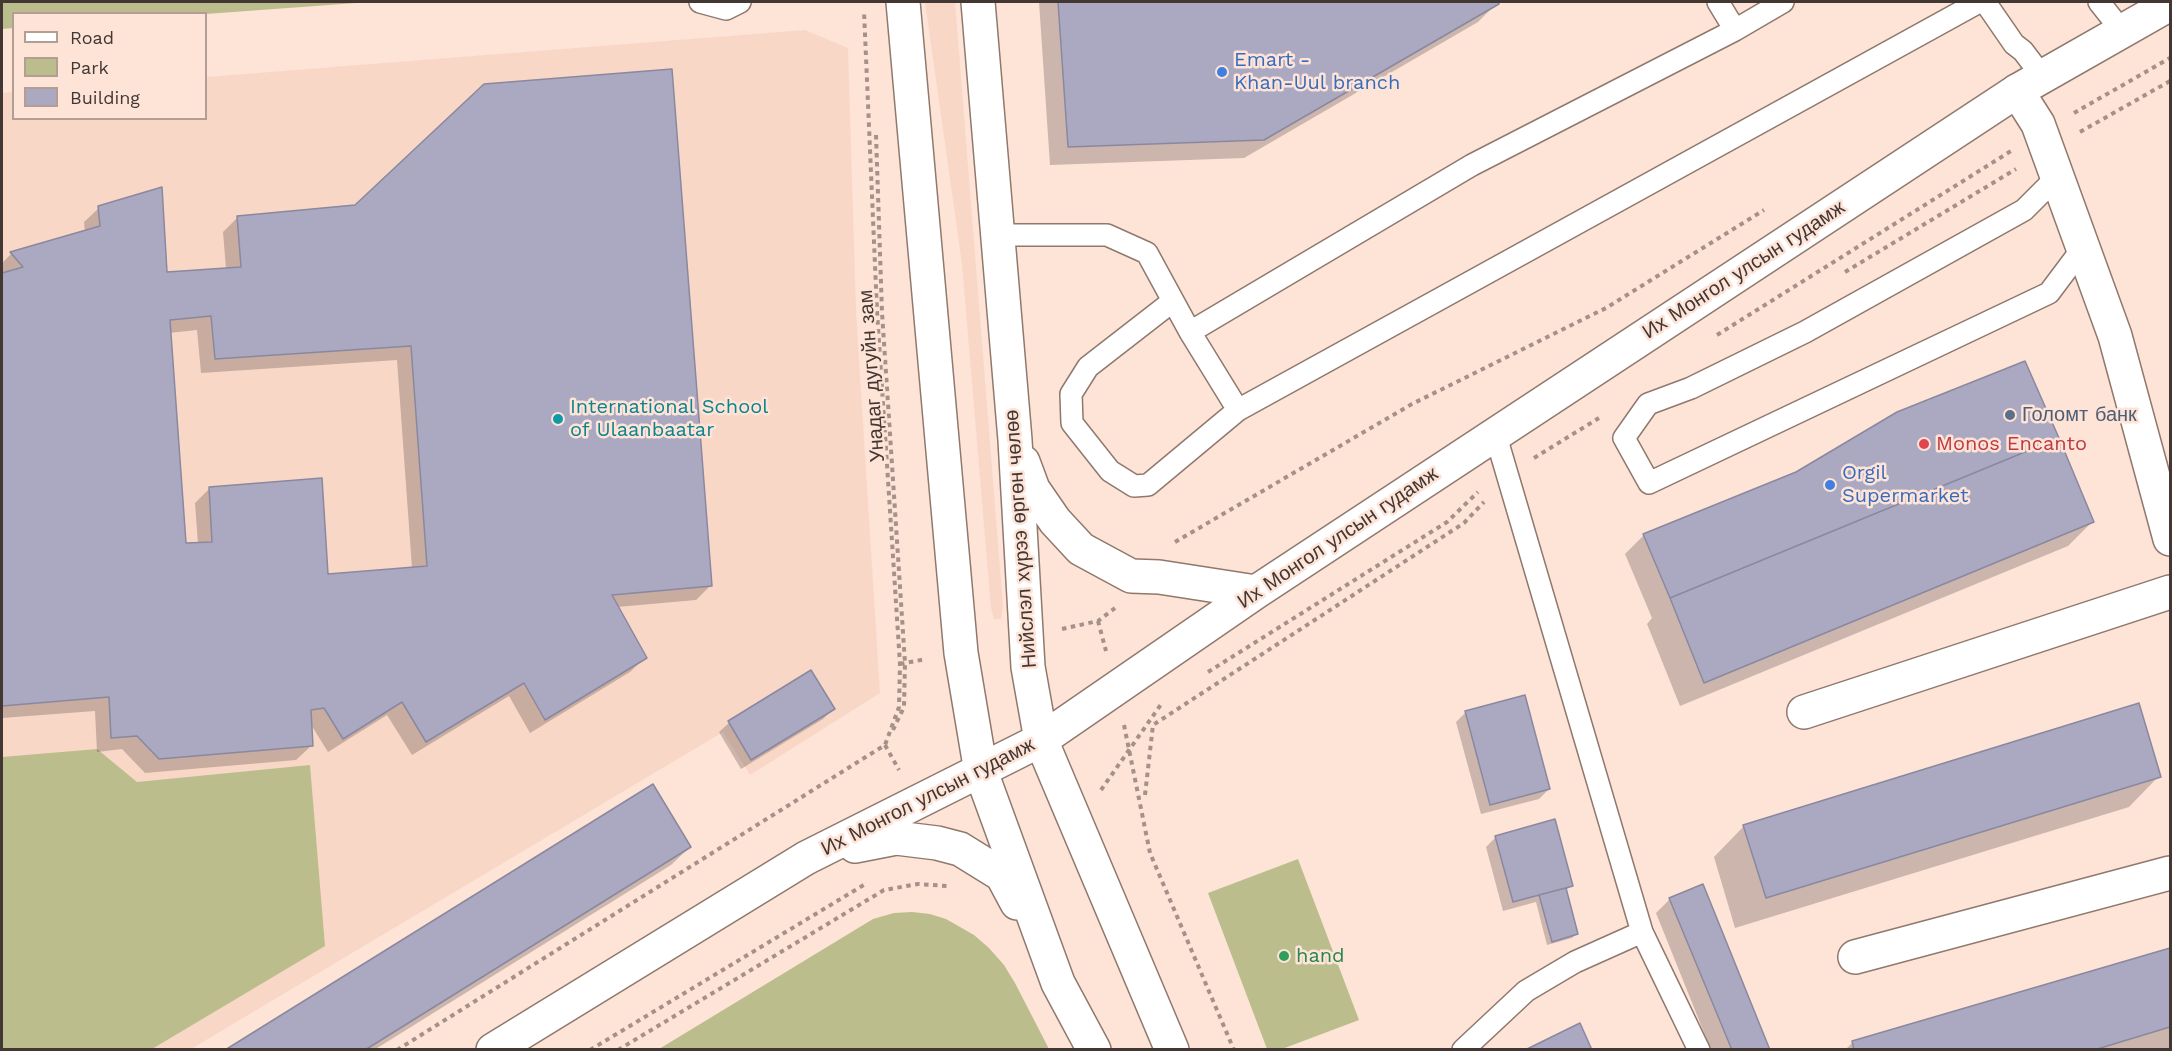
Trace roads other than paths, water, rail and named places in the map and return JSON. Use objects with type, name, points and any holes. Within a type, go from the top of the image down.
[{"type":"main road","points":[[903,2],[961,653],[981,772],[1058,983]]},
{"type":"main road","name":"Нийслэл хүрээ өргөн чөлөө","points":[[978,2],[1015,440],[1028,667],[1041,740],[1173,1050]]},
{"type":"main road","name":"Их Монгол улсын гудамж","points":[[493,1050],[807,858],[1041,740],[1256,592],[1495,433],[2030,83],[2170,4]]},
{"type":"main road","points":[[2030,83],[2040,132],[2115,336],[2170,539]]},
{"type":"main road","points":[[1015,440],[1033,489],[1055,521],[1081,549],[1131,576],[1159,577],[1256,592]]},
{"type":"main road","points":[[1804,712],[2170,592]]},
{"type":"main road","points":[[807,858],[896,838],[937,843],[960,849],[1002,875],[1094,1050]]},
{"type":"main road","points":[[1855,957],[2170,873]]},
{"type":"lane","points":[[700,2],[726,9],[740,2]]},
{"type":"lane","points":[[1718,2],[1735,30]]},
{"type":"lane","points":[[1190,332],[1472,165],[1735,30],[1783,2]]},
{"type":"lane","points":[[1173,301],[1088,367],[1071,394],[1072,423],[1110,471],[1134,486],[1148,485],[1238,410],[1979,2]]},
{"type":"lane","points":[[1985,2],[2014,44],[2023,51],[2030,83]]},
{"type":"lane","points":[[2099,2],[2122,31]]},
{"type":"lane","points":[[2057,177],[2024,210],[1805,332],[1691,388],[1648,404],[1624,438],[1649,483],[2049,293],[2082,249]]},
{"type":"lane","points":[[998,235],[1107,235],[1147,253],[1190,332],[1238,410]]},
{"type":"lane","points":[[1495,433],[1642,932],[1699,1050]]},
{"type":"lane","points":[[1463,1050],[1526,991],[1575,962],[1642,932]]},
{"type":"place","name":"Emart - Khan-Uul branch","points":[[1222,72]]},
{"type":"place","name":"Голомт банк","points":[[2010,415]]},
{"type":"place","name":"International School of Ulaanbaatar","points":[[558,419]]},
{"type":"place","name":"Monos Encanto","points":[[1924,444]]},
{"type":"place","name":"Orgil Supermarket","points":[[1830,485]]},
{"type":"place","name":"hand","points":[[1284,956]]}]
